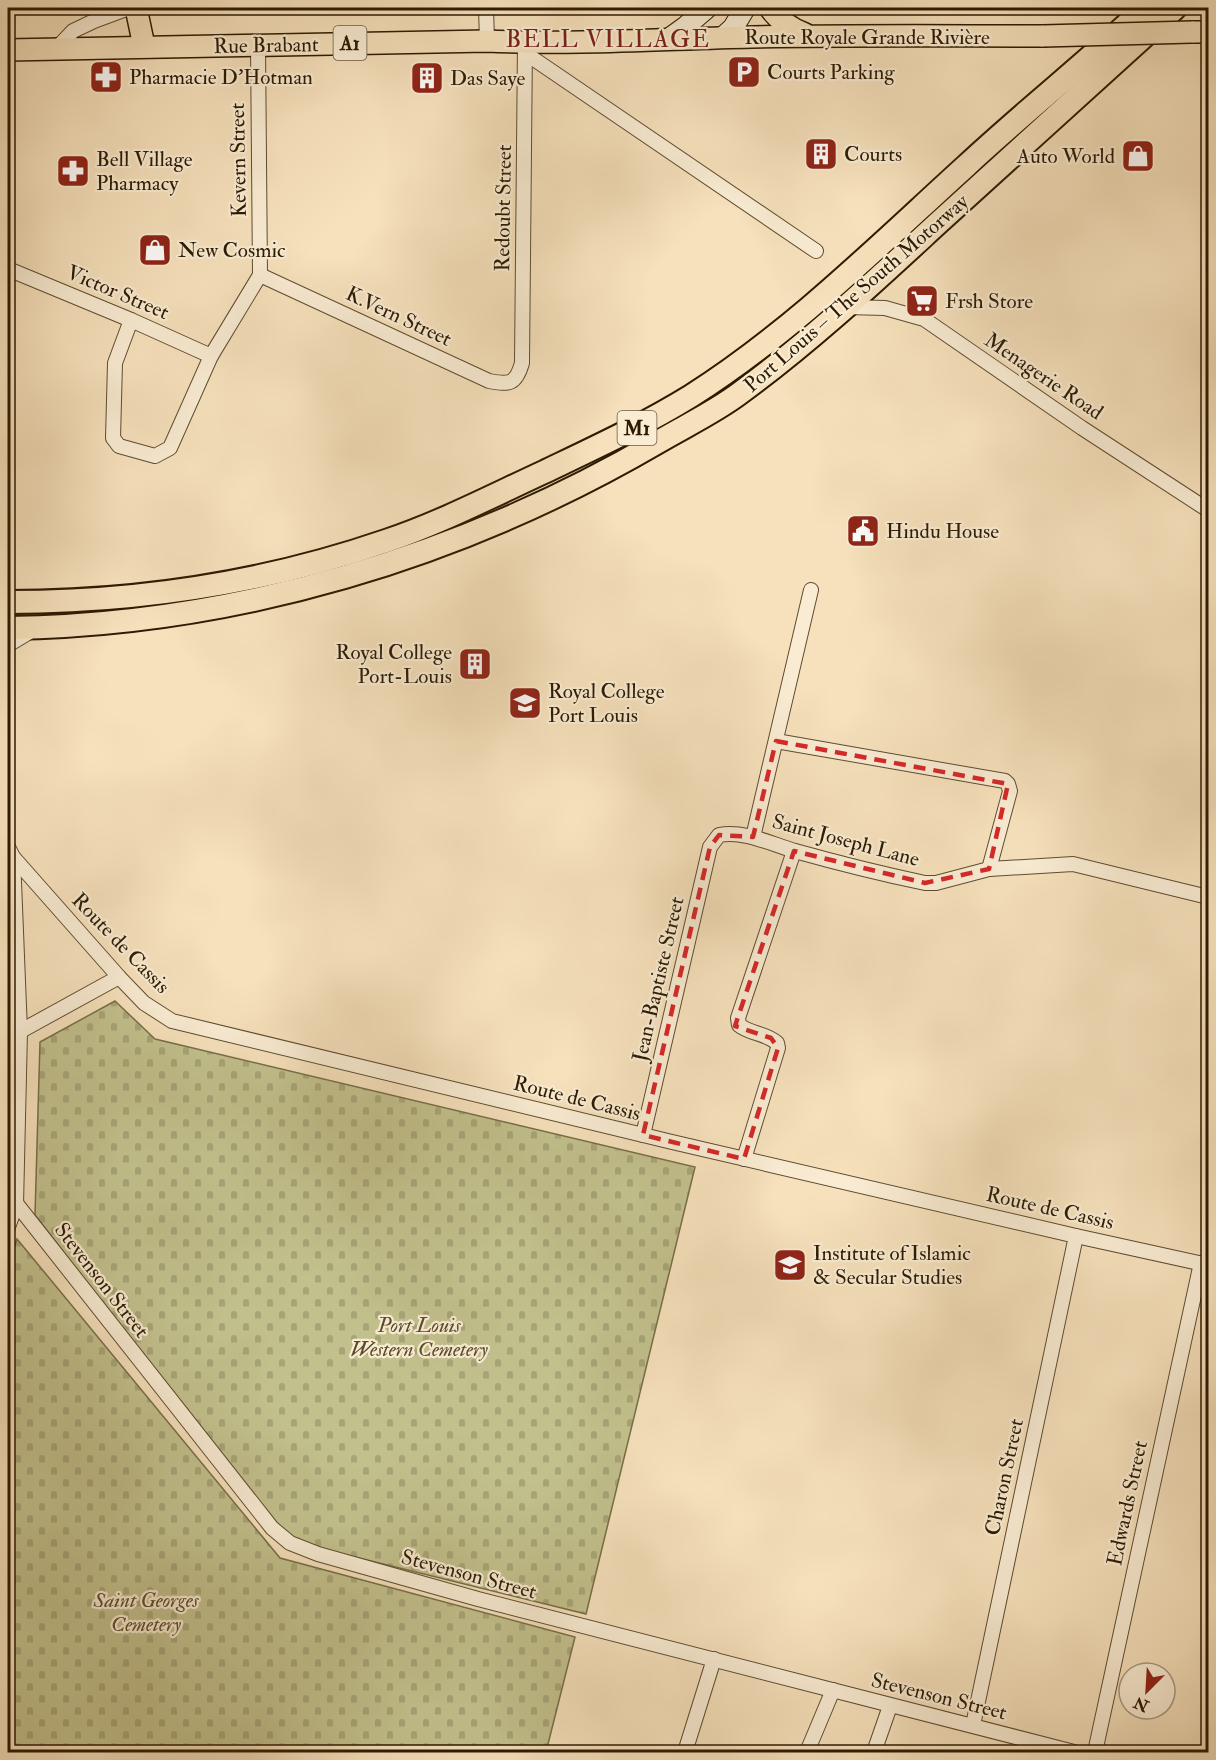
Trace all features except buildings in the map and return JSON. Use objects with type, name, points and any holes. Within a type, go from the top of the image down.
[{"type":"highway","name":"Port Louis – The South Motorway","points":[[8,602],[59,602],[152,595],[242,580],[317,563],[399,536],[491,497],[639,427],[693,395],[766,344],[843,278],[1132,16],[1145,8]]},
{"type":"highway","name":"Port Louis – The South Motorway","points":[[8,628],[170,615],[308,588],[403,559],[492,526],[616,466],[738,395],[846,308],[1175,8]]},
{"type":"main road","points":[[136,8],[144,46]]},
{"type":"main road","points":[[666,40],[707,8]]},
{"type":"main road","points":[[722,38],[733,28],[745,8]]},
{"type":"main road","points":[[770,8],[787,26],[810,35]]},
{"type":"main road","name":"Route Royale Grande Rivière","points":[[525,48],[810,35],[1043,36],[1200,32]]},
{"type":"main road","name":"Rue Brabant","points":[[8,50],[487,41],[525,48]]},
{"type":"street","points":[[55,50],[74,31],[129,8]]},
{"type":"street","points":[[486,8],[487,41]]},
{"type":"street","name":"Kevern Street","points":[[258,45],[260,274]]},
{"type":"street","points":[[525,48],[816,251]]},
{"type":"street","name":"Redoubt Street","points":[[519,374],[522,363],[525,48]]},
{"type":"street","name":"Victor Street","points":[[8,269],[211,356]]},
{"type":"street","points":[[131,320],[115,363],[113,438],[119,446],[155,456],[170,448],[211,356],[260,274]]},
{"type":"street","name":"K.Vern Street","points":[[260,274],[489,381],[504,384],[512,382],[519,374]]},
{"type":"street","name":"Menagerie Road","points":[[846,308],[885,308],[924,319],[1082,428],[1209,510]]},
{"type":"street","points":[[753,837],[811,590]]},
{"type":"street","points":[[8,645],[38,627]]},
{"type":"street","points":[[776,741],[1005,781],[1010,791],[989,869]]},
{"type":"street","name":"Saint Joseph Lane","points":[[719,835],[753,837],[794,851],[925,883],[936,883],[989,869],[1073,864],[1209,897]]},
{"type":"street","name":"Jean-Baptiste Street","points":[[643,1135],[711,847],[719,835]]},
{"type":"street","points":[[744,1159],[778,1048],[777,1043],[771,1038],[744,1029],[739,1025],[738,1018],[794,851]]},
{"type":"street","points":[[8,1227],[16,1206],[20,1031],[10,852]]},
{"type":"street","name":"Route de Cassis","points":[[10,852],[118,977],[144,1003],[172,1021],[744,1159],[1205,1264]]},
{"type":"street","points":[[8,1038],[118,977]]},
{"type":"street","name":"Stevenson Street","points":[[8,1193],[272,1528],[290,1543],[318,1554],[478,1599],[1074,1752]]},
{"type":"street","name":"Charon Street","points":[[973,1725],[1076,1236]]},
{"type":"street","name":"Edwards Street","points":[[1095,1752],[1205,1264]]},
{"type":"street","points":[[685,1752],[714,1659]]},
{"type":"street","points":[[807,1752],[833,1690]]},
{"type":"street","points":[[874,1752],[890,1706]]},
{"type":"highlighted area","points":[[776,741],[1008,784],[989,869],[925,883],[794,851],[735,1026],[771,1038],[778,1048],[744,1159],[643,1135],[710,847],[719,835],[753,837]]},
{"type":"green space","name":"Port Louis Western Cemetery","points":[[115,1001],[155,1039],[695,1167],[586,1614],[286,1540],[35,1215],[40,1042]]},
{"type":"green space","name":"Saint Georges Cemetery","points":[[17,1239],[280,1558],[575,1637],[546,1752],[8,1752],[8,1266]]},
{"type":"place","name":"Courts Parking","points":[[744,72]]},
{"type":"place","name":"Pharmacie D'Hotman","points":[[106,77]]},
{"type":"place","name":"Das Saye","points":[[427,78]]},
{"type":"place","name":"Courts","points":[[821,154]]},
{"type":"place","name":"Auto World","points":[[1138,156]]},
{"type":"place","name":"Bell Village Pharmacy","points":[[73,171]]},
{"type":"place","name":"New Cosmic","points":[[155,250]]},
{"type":"place","name":"Frsh Store","points":[[922,301]]},
{"type":"place","name":"Hindu House","points":[[863,531]]},
{"type":"place","name":"Royal College Port-Louis","points":[[475,664]]},
{"type":"place","name":"Royal College Port Louis","points":[[525,703]]},
{"type":"place","name":"Institute of Islamic & Secular Studies","points":[[790,1265]]},
{"type":"district","name":"BELL VILLAGE","points":[[608,39]]}]
